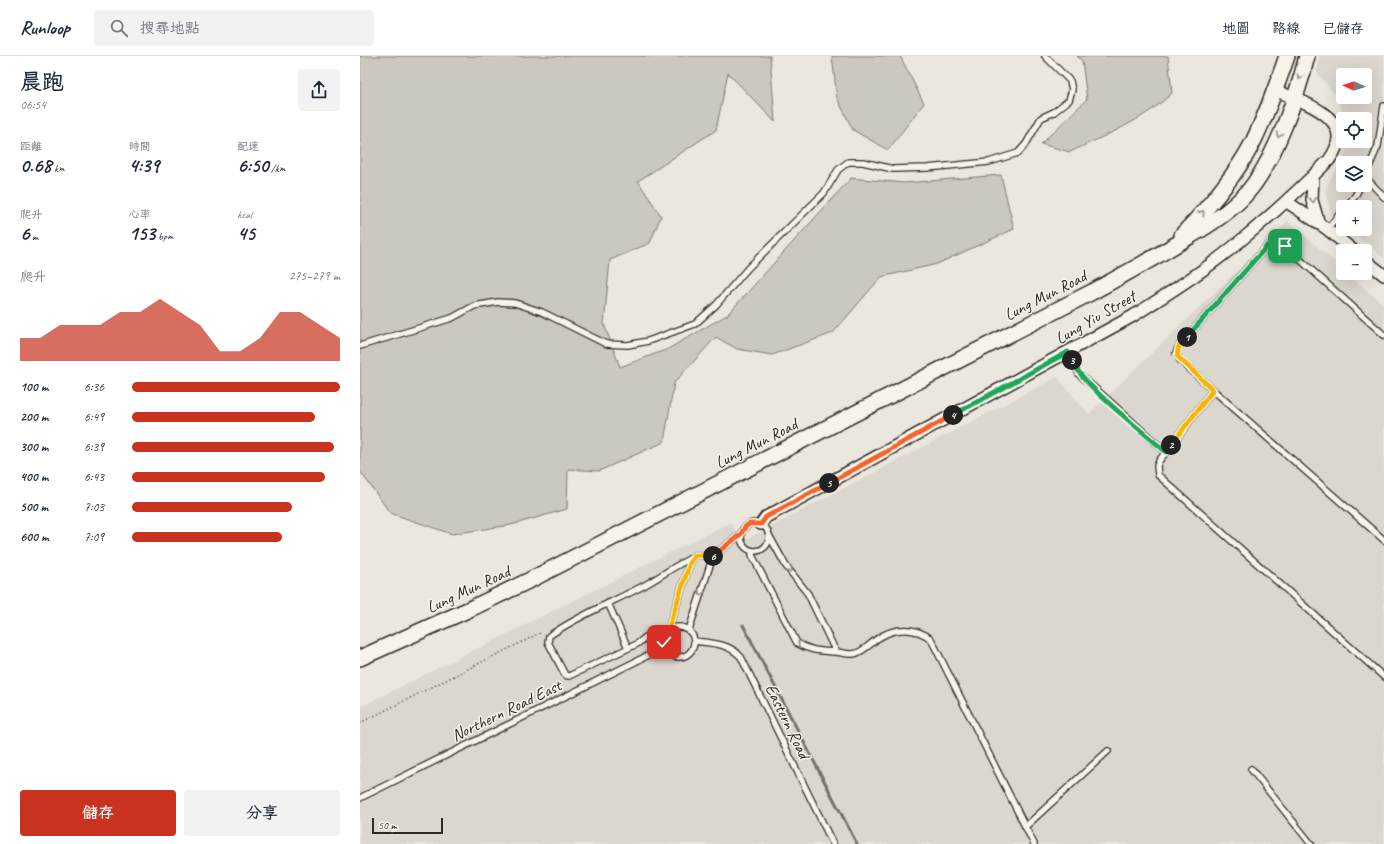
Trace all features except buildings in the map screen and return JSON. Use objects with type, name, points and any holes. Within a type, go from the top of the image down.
[{"type":"street","name":"Lung Mun Road","points":[[1166,252],[1204,212],[1230,178],[1252,144],[1275,90],[1287,56]]},
{"type":"street","name":"Lung Mun Road","points":[[360,658],[472,608],[530,580],[1092,292],[1166,252],[1217,219],[1244,196],[1270,158],[1294,99],[1307,56]]},
{"type":"street","name":"Lung Yiu Street","points":[[761,524],[766,517],[1133,316],[1187,281],[1238,243],[1287,202],[1335,152],[1338,143],[1338,133],[1335,124],[1322,111],[1275,90]]},
{"type":"street","points":[[1313,176],[1312,200],[1323,226]]},
{"type":"street","points":[[1287,202],[1323,226],[1345,244]]},
{"type":"street","points":[[1372,266],[1384,275]]},
{"type":"lane","points":[[360,346],[452,318],[474,306],[498,302],[515,303],[542,312],[606,344],[628,345],[648,341],[695,324],[716,305],[748,268],[824,192],[838,170],[848,162],[863,162],[893,169],[920,168],[989,162],[1018,153],[1026,144],[1040,118],[1054,112],[1070,100],[1072,90],[1070,81],[1045,56]]},
{"type":"lane","points":[[1372,160],[1378,146],[1384,106]]},
{"type":"lane","points":[[1372,184],[1384,197]]},
{"type":"lane","points":[[1323,226],[1336,216]]},
{"type":"lane","points":[[1384,335],[1285,246],[1279,243],[1270,244],[1177,350],[1177,356],[1180,360],[1384,540]]},
{"type":"lane","points":[[1068,352],[1079,374],[1166,452]]},
{"type":"lane","points":[[1213,390],[1166,452],[1157,466],[1158,475],[1384,677]]},
{"type":"lane","points":[[693,557],[665,637],[665,647],[675,656],[684,656],[692,650],[694,641],[689,630],[714,556],[741,534],[745,527],[749,524],[761,524],[766,528],[786,566],[808,594],[836,652]]},
{"type":"lane","points":[[741,534],[743,545],[752,551],[764,549],[767,546],[770,537]]},
{"type":"lane","points":[[752,551],[752,555],[798,643],[806,649],[820,652],[855,654],[881,636],[904,629],[923,633],[931,639],[1034,844]]},
{"type":"lane","points":[[646,637],[637,644],[575,674],[565,676],[548,642],[549,636],[569,623],[645,585],[677,564],[696,555],[714,556]]},
{"type":"lane","points":[[608,603],[628,648]]},
{"type":"lane","points":[[667,633],[675,627],[689,630]]},
{"type":"lane","name":"Eastern Road","points":[[694,641],[726,646],[735,650],[741,657],[833,844]]},
{"type":"lane","name":"Northern Road East","points":[[360,798],[665,647]]},
{"type":"lane","points":[[1025,827],[1108,751]]},
{"type":"lane","points":[[1251,769],[1311,844]]},
{"type":"path","points":[[360,723],[542,632],[549,636]]},
{"type":"shaded area","points":[[360,56],[770,56],[775,122],[728,73],[716,130],[638,181],[661,216],[650,243],[610,260],[604,324],[620,367],[668,349],[727,315],[851,178],[904,183],[1001,175],[1014,229],[937,264],[881,277],[833,333],[772,355],[737,349],[716,337],[674,383],[664,442],[599,471],[568,469],[567,509],[511,525],[452,534],[390,513],[360,471]]},
{"type":"shaded area","points":[[832,56],[900,56],[924,103],[888,150],[853,130],[837,98]]},
{"type":"shaded area","points":[[1077,56],[1168,56],[1172,93],[1149,112],[1124,127],[1070,152],[1041,144],[1087,99],[1082,61]]},
{"type":"shaded area","points":[[1319,56],[1384,56],[1384,258],[1372,248],[1372,244],[1367,244],[1357,236],[1372,236],[1372,200],[1336,200],[1336,218],[1331,214],[1325,192],[1330,179],[1336,170],[1336,192],[1372,192],[1372,156],[1344,156],[1346,148],[1372,148],[1372,112],[1342,112],[1339,104],[1372,104],[1372,68],[1336,68],[1336,96],[1317,73]]},
{"type":"shaded area","points":[[1288,221],[1336,263],[1336,280],[1355,280],[1384,305],[1384,844],[360,844],[360,707],[731,522],[741,542],[1057,377],[1089,414]]},
{"type":"waterway","points":[[743,625],[857,844]]},
{"type":"route","points":[[664,642],[693,557],[696,555],[714,556],[741,534],[745,527],[749,524],[761,524],[766,517],[1068,352],[1079,374],[1166,452],[1213,390],[1180,360],[1176,353],[1179,346],[1267,246],[1274,243],[1279,243],[1285,246]]}]
